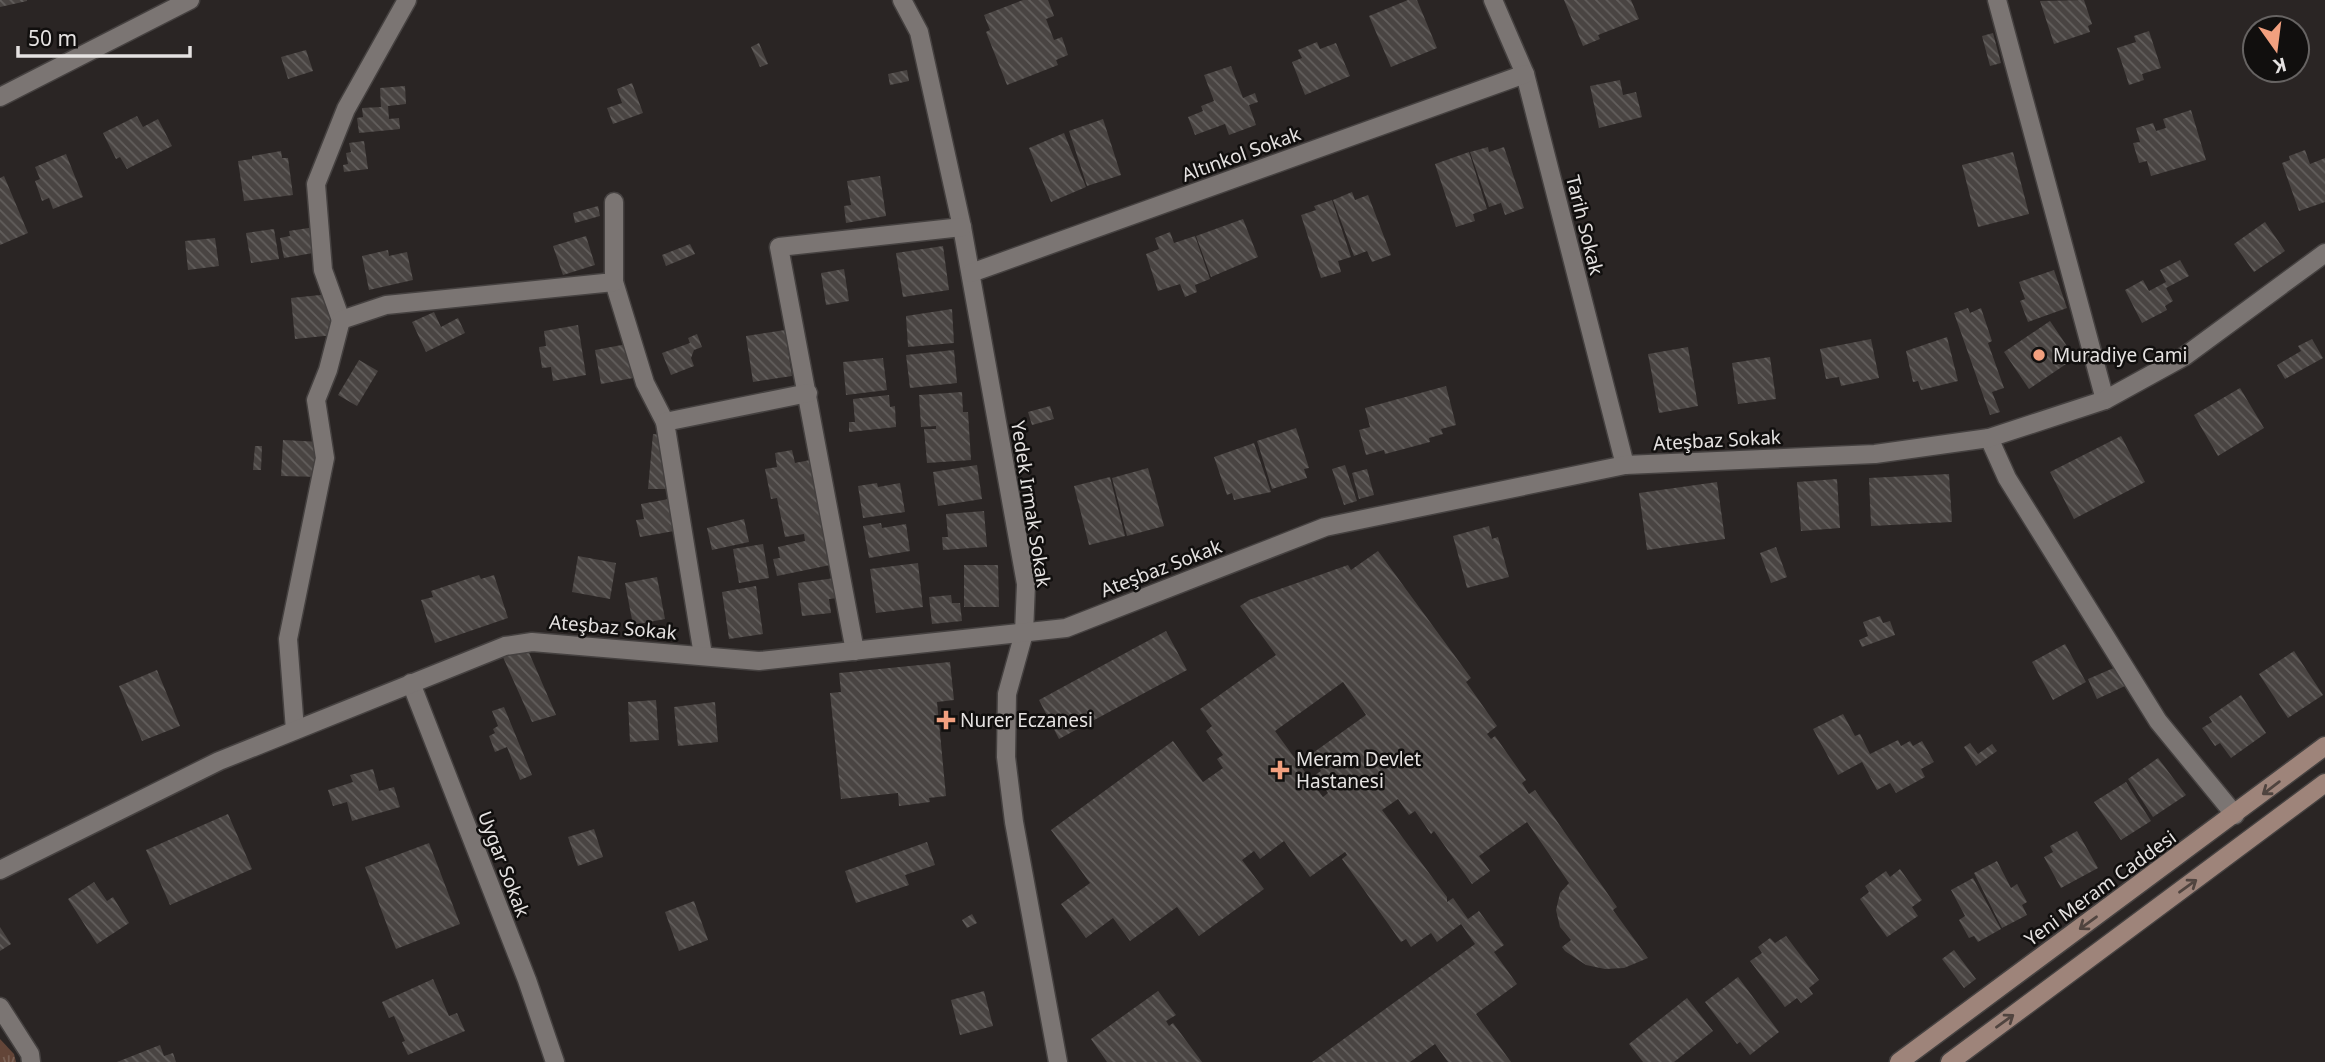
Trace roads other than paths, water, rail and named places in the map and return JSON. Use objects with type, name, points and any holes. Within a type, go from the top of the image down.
[{"type":"main road","name":"Yeni Meram Caddesi","points":[[1899,1062],[2325,746]]},
{"type":"main road","points":[[1950,1062],[2325,783]]},
{"type":"street","points":[[0,97],[190,0]]},
{"type":"street","points":[[295,730],[288,639],[325,458],[316,400],[328,370],[341,320],[323,270],[317,184],[346,108],[407,0]]},
{"type":"street","name":"Yedek Irmak Sokak","points":[[902,0],[919,32],[962,227],[1026,584],[1024,634],[1007,694],[1006,757],[1014,822],[1058,1062]]},
{"type":"street","name":"Tarih Sokak","points":[[1493,0],[1525,74],[1625,465]]},
{"type":"street","points":[[1997,0],[2105,400]]},
{"type":"street","name":"Altınkol Sokak","points":[[971,273],[1525,74]]},
{"type":"street","points":[[614,202],[614,282],[645,383],[665,422],[702,655]]},
{"type":"street","points":[[855,651],[779,247],[962,227]]},
{"type":"street","name":"Ateşbaz Sokak","points":[[0,870],[27,854],[219,761],[505,646],[532,642],[759,661],[1024,634],[1066,628],[1325,527],[1625,465],[1875,454],[1989,438],[2105,400],[2185,356],[2325,253]]},
{"type":"street","points":[[341,320],[386,305],[614,282]]},
{"type":"street","points":[[665,422],[808,393]]},
{"type":"street","points":[[1989,438],[2007,478],[2158,721],[2235,815]]},
{"type":"street","name":"Uygar Sokak","points":[[411,683],[527,980],[555,1062]]},
{"type":"street","points":[[0,1007],[30,1054],[31,1062]]},
{"type":"place","name":"Muradiye Cami","points":[[2039,355]]},
{"type":"place","name":"Nurer Eczanesi","points":[[946,720]]},
{"type":"place","name":"Meram Devlet Hastanesi","points":[[1280,770]]}]
